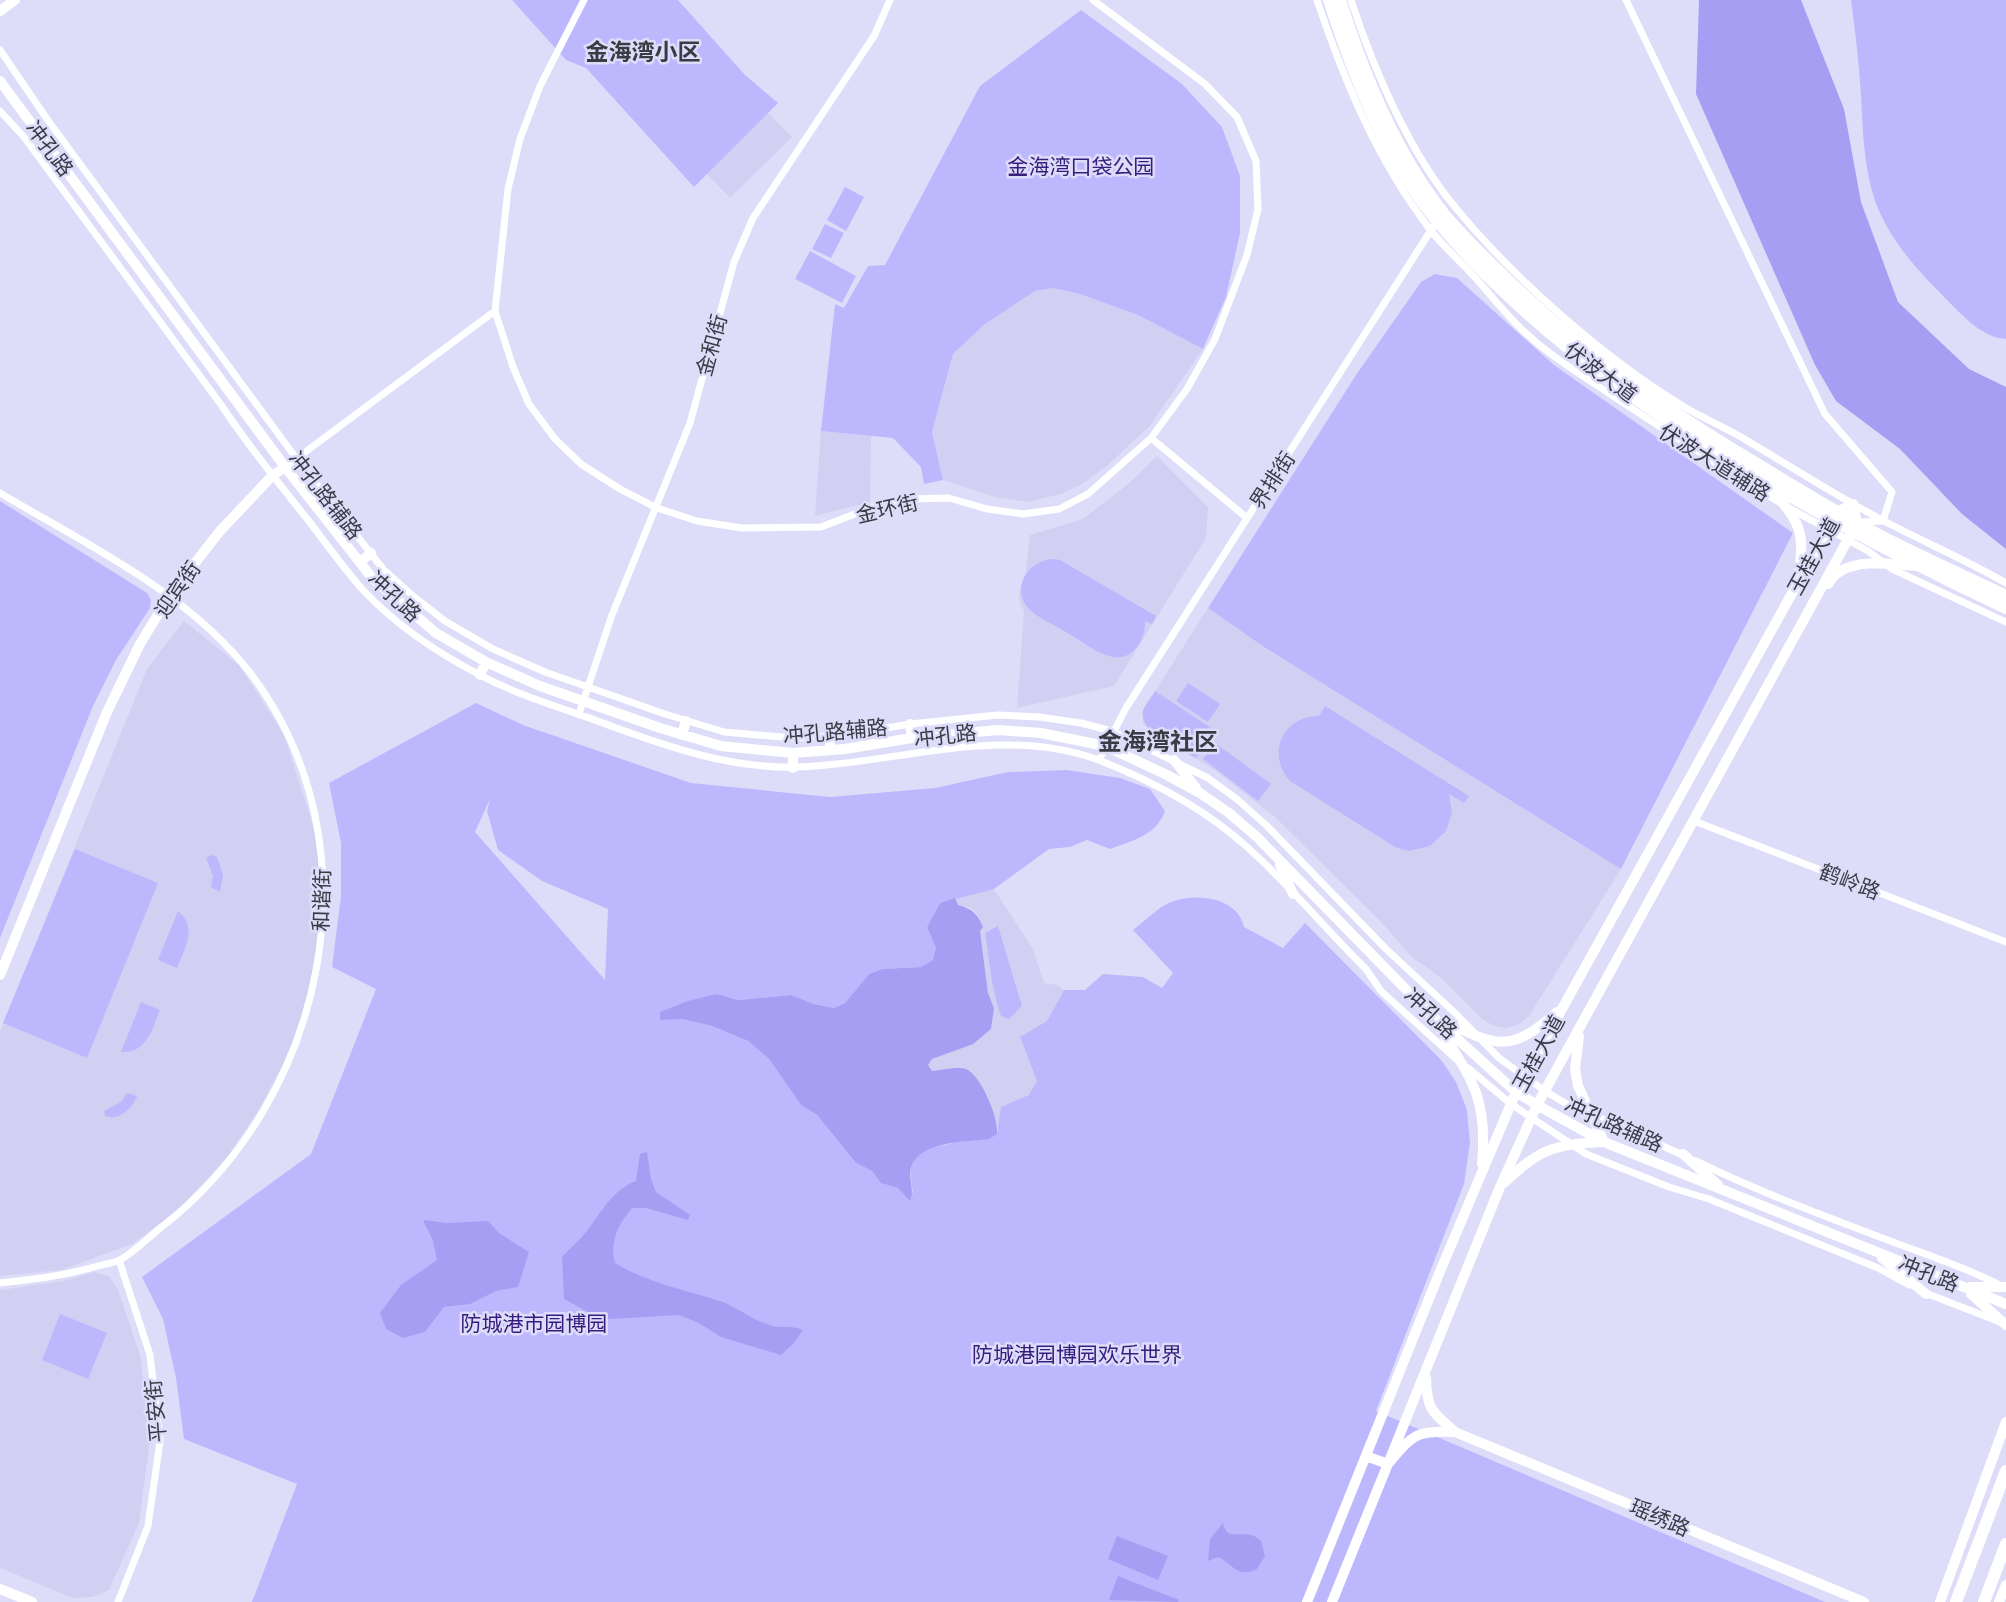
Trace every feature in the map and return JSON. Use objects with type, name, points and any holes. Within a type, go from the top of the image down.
[{"type":"main road","points":[[0,11],[15,0]]},
{"type":"main road","name":"伏波大道","points":[[1329,0],[1361,100],[1391,149],[1442,218],[1512,299],[1570,350],[1702,449],[1852,531],[2006,608]]},
{"type":"main road","name":"伏波大道","points":[[1340,0],[1355,47],[1400,144],[1442,218],[1577,342],[1679,416],[1832,520]]},
{"type":"main road","name":"冲孔路","points":[[0,81],[285,467],[373,579],[425,625],[486,662],[540,686],[721,746],[793,753],[998,730],[1041,733],[1105,746],[1200,793],[1238,821],[1276,856],[1432,1016],[1516,1091],[1537,1105],[1604,1142],[2006,1304]]},
{"type":"main road","name":"迎宾街","points":[[0,975],[107,712],[140,644],[170,595],[220,531],[272,476],[285,467]]},
{"type":"main road","points":[[1765,482],[1787,507],[1801,535],[1803,551],[1796,586]]},
{"type":"main road","name":"玉桂大道","points":[[1307,1602],[1516,1091],[1832,520],[1853,504]]},
{"type":"main road","name":"玉桂大道","points":[[1332,1602],[1500,1187],[1531,1117],[1852,531],[1853,504]]},
{"type":"main road","name":"伏波大道","points":[[1852,531],[2006,596]]},
{"type":"main road","points":[[360,562],[371,553]]},
{"type":"main road","points":[[1816,596],[1839,572],[1854,566],[1885,564],[1921,567]]},
{"type":"main road","points":[[480,675],[486,662]]},
{"type":"main road","points":[[682,735],[686,721]]},
{"type":"main road","points":[[910,724],[912,738]]},
{"type":"main road","points":[[830,736],[830,750]]},
{"type":"main road","points":[[793,753],[793,768]]},
{"type":"main road","points":[[1174,760],[1200,793]]},
{"type":"main road","points":[[1276,856],[1293,894]]},
{"type":"main road","points":[[1432,1016],[1479,1038],[1513,1042],[1535,1032],[1563,1007]]},
{"type":"main road","points":[[1432,1016],[1476,1088],[1482,1108],[1484,1138],[1480,1177]]},
{"type":"main road","points":[[1500,1187],[1527,1161],[1545,1150],[1573,1144],[1604,1142],[1578,1086],[1575,1069],[1579,1031]]},
{"type":"main road","points":[[1683,1154],[1726,1191]]},
{"type":"main road","points":[[1871,1250],[1926,1294]]},
{"type":"main road","points":[[1964,1287],[2006,1287]]},
{"type":"main road","points":[[1964,1287],[2006,1324]]},
{"type":"main road","points":[[1430,1297],[1452,1306]]},
{"type":"main road","points":[[1425,1372],[1427,1401],[1432,1411],[1455,1432]]},
{"type":"main road","points":[[1940,1602],[2006,1422]]},
{"type":"main road","points":[[1366,1456],[1388,1464],[1408,1441],[1425,1432],[1455,1432]]},
{"type":"main road","name":"瑶绣路","points":[[1455,1432],[1864,1602]]},
{"type":"main road","points":[[1956,1602],[2006,1471]]},
{"type":"main road","points":[[1984,1602],[2005,1549]]},
{"type":"main road","points":[[1999,1602],[2006,1585]]},
{"type":"main road","points":[[0,1589],[32,1602]]},
{"type":"street","name":"金环街","points":[[584,0],[540,86],[520,139],[508,189],[495,311],[513,367],[529,404],[555,439],[580,464],[657,508],[697,521],[742,528],[821,527],[873,507],[909,499],[949,498],[987,509],[1023,514],[1059,509],[1088,494],[1151,438],[1187,389],[1215,339],[1247,255],[1258,209],[1256,161],[1237,117],[1205,84],[1093,0]]},
{"type":"street","name":"金和街","points":[[579,714],[612,615],[690,424],[734,262],[752,218],[874,36],[890,0]]},
{"type":"street","points":[[1317,0],[1335,54],[1361,100]]},
{"type":"street","name":"伏波大道辅路","points":[[1351,0],[1365,43],[1410,139],[1442,218],[1535,290],[1583,334],[1685,407],[1749,441],[1883,521],[1978,566],[2006,583]]},
{"type":"street","points":[[1626,0],[1825,414],[1892,492],[1883,521],[1852,531],[1892,569],[2006,622]]},
{"type":"street","name":"冲孔路辅路","points":[[0,50],[296,458],[383,569],[445,621],[493,649],[545,672],[724,732],[793,738],[830,736],[998,715],[1071,721],[1112,731],[1208,778],[1268,826],[1386,949],[1409,968],[1499,1058],[1545,1091],[1585,1115],[1683,1154],[1724,1175],[1932,1255],[2006,1287]]},
{"type":"street","name":"冲孔路辅路","points":[[0,111],[24,137],[222,406],[246,443],[362,589],[394,619],[428,645],[480,675],[534,699],[656,742],[719,760],[793,768],[847,764],[914,752],[999,744],[1072,753],[1099,760],[1158,787],[1221,826],[1248,847],[1366,969],[1381,991],[1511,1104],[1586,1154],[1669,1187],[1709,1199],[1878,1268],[1926,1294],[2006,1324]]},
{"type":"street","name":"界排街","points":[[1099,760],[1112,731],[1442,218]]},
{"type":"street","name":"迎宾街","points":[[285,467],[495,311]]},
{"type":"street","points":[[1151,438],[1247,518]]},
{"type":"street","name":"伏波大道辅路","points":[[1702,449],[1787,507],[1832,520]]},
{"type":"street","name":"和谐街","points":[[0,493],[170,595],[220,639],[251,674],[274,709],[293,746],[309,791],[320,833],[324,889],[322,926],[306,1016],[288,1063],[251,1132],[232,1160],[176,1217],[119,1260],[62,1277],[0,1283]]},
{"type":"street","name":"鹤岭路","points":[[1694,821],[2006,942]]},
{"type":"street","name":"平安街","points":[[118,1602],[148,1526],[160,1441],[150,1355],[119,1260]]},
{"type":"shaded area","points":[[1699,0],[1801,0],[1844,109],[1861,202],[1898,302],[1969,369],[2006,387],[2006,549],[1962,514],[1900,449],[1836,401],[1815,365],[1696,94]]},
{"type":"shaded area","points":[[759,104],[792,137],[730,198],[697,164]]},
{"type":"shaded area","points":[[1053,288],[1080,294],[1138,315],[1203,349],[1149,427],[1108,465],[1082,484],[1061,494],[1028,502],[994,497],[943,480],[932,432],[953,354],[985,324],[1035,291]]},
{"type":"shaded area","points":[[821,431],[871,436],[870,502],[815,516]]},
{"type":"shaded area","points":[[1157,456],[1208,507],[1206,538],[1114,686],[1017,708],[1024,611],[1019,592],[1026,572],[1030,535],[1083,519],[1128,484]]},
{"type":"shaded area","points":[[1208,608],[1264,647],[1621,869],[1529,1016],[1518,1025],[1505,1028],[1494,1026],[1482,1019],[1440,977],[1413,958],[1380,921],[1275,817],[1216,771],[1151,732],[1143,723],[1143,710]]},
{"type":"shaded area","points":[[184,621],[239,665],[284,735],[314,828],[321,882],[318,947],[299,1033],[260,1108],[228,1156],[174,1214],[132,1244],[61,1270],[0,1276],[0,1031],[147,669]]},
{"type":"shaded area","points":[[994,889],[1033,949],[1044,983],[1057,985],[1064,990],[1047,1021],[1037,1082],[1031,1184],[963,1068],[932,1071],[928,1065],[994,1008],[988,993],[980,931],[983,927],[977,914],[971,908],[957,905],[955,898]]},
{"type":"shaded area","points":[[955,898],[958,905],[976,915],[983,927],[980,931],[988,993],[994,1008],[991,1029],[973,1044],[932,1059],[928,1065],[932,1071],[959,1068],[972,1073],[988,1098],[997,1134],[989,1139],[944,1144],[923,1152],[915,1159],[911,1168],[910,1201],[898,1188],[881,1183],[872,1171],[856,1163],[817,1115],[801,1105],[769,1059],[748,1041],[712,1026],[682,1019],[660,1020],[660,1012],[717,994],[738,1000],[791,995],[834,1008],[845,1003],[869,974],[882,969],[921,967],[933,960],[936,948],[927,927],[940,903]]},
{"type":"shaded area","points":[[647,1152],[656,1192],[690,1215],[688,1220],[646,1208],[632,1208],[616,1234],[613,1248],[615,1263],[654,1281],[723,1302],[767,1324],[803,1330],[781,1355],[721,1337],[699,1323],[679,1315],[611,1319],[597,1317],[564,1299],[562,1257],[614,1196],[636,1181],[640,1154]]},
{"type":"shaded area","points":[[423,1220],[447,1223],[488,1221],[499,1233],[529,1252],[518,1287],[496,1291],[470,1304],[444,1307],[425,1332],[403,1338],[386,1329],[380,1313],[401,1285],[437,1260],[433,1241]]},
{"type":"shaded area","points":[[95,1272],[110,1277],[118,1290],[140,1355],[150,1439],[139,1523],[109,1590],[93,1597],[73,1598],[0,1568],[0,1290],[63,1281]]},
{"type":"shaded area","points":[[1224,1522],[1223,1526],[1228,1533],[1249,1535],[1261,1541],[1265,1556],[1257,1569],[1250,1572],[1240,1571],[1218,1557],[1208,1561],[1210,1539]]},
{"type":"shaded area","points":[[1117,1536],[1168,1556],[1158,1580],[1108,1559]]},
{"type":"shaded area","points":[[1118,1576],[1179,1600],[1109,1600]]},
{"type":"green space","points":[[512,0],[678,0],[745,75],[778,103],[694,187],[586,68],[566,60]]},
{"type":"green space","points":[[1851,0],[2006,0],[2006,339],[1982,331],[1929,282],[1894,238],[1880,213],[1866,160]]},
{"type":"green space","name":"金海湾口袋公园","points":[[1081,10],[1182,84],[1222,127],[1240,176],[1240,233],[1226,297],[1203,349],[1138,315],[1080,294],[1053,288],[1035,291],[985,324],[953,354],[932,432],[943,480],[924,484],[921,467],[893,438],[821,431],[835,304],[844,308],[868,266],[885,265],[980,86]]},
{"type":"green space","points":[[845,187],[864,197],[846,231],[827,220]]},
{"type":"green space","points":[[825,224],[844,233],[831,258],[812,249]]},
{"type":"green space","points":[[810,251],[856,276],[842,303],[795,279]]},
{"type":"green space","points":[[1435,274],[1457,278],[1554,365],[1793,533],[1621,869],[1264,647],[1208,608],[1356,375],[1421,282]]},
{"type":"green space","points":[[0,501],[147,593],[151,600],[150,608],[116,660],[93,706],[0,938]]},
{"type":"green space","points":[[1054,559],[1156,616],[1152,624],[1145,621],[1143,636],[1136,649],[1124,656],[1103,654],[1029,609],[1021,592],[1025,576],[1037,564]]},
{"type":"green space","points":[[1188,683],[1220,704],[1208,722],[1176,701]]},
{"type":"green space","points":[[1155,691],[1214,730],[1196,758],[1162,739],[1147,726],[1143,711]]},
{"type":"green space","name":"防城港市园博园","points":[[476,703],[523,725],[691,783],[830,797],[935,788],[1008,772],[1067,770],[1120,778],[1150,789],[1165,811],[1150,831],[1110,849],[1087,840],[1070,847],[1049,849],[994,889],[940,903],[927,927],[936,948],[934,960],[921,967],[882,969],[869,974],[845,1003],[834,1008],[791,995],[738,1000],[717,994],[660,1019],[682,1019],[712,1026],[748,1041],[769,1059],[801,1105],[817,1115],[856,1163],[872,1171],[882,1183],[913,1193],[911,1168],[919,1154],[925,1149],[997,1134],[1001,1107],[1029,1095],[1037,1081],[1020,1037],[1047,1021],[1064,990],[1085,990],[1103,974],[1143,977],[1162,988],[1173,973],[1133,930],[1158,910],[1169,903],[1184,899],[1216,900],[1234,910],[1244,927],[1283,948],[1305,923],[1442,1061],[1456,1082],[1467,1110],[1470,1143],[1464,1184],[1376,1411],[1825,1602],[252,1602],[297,1484],[184,1439],[176,1378],[163,1319],[142,1277],[311,1154],[376,989],[332,967],[341,896],[341,843],[329,783]],"holes":[[[490,799],[487,811],[498,850],[542,881],[608,909],[605,980],[475,832]]]},
{"type":"green space","points":[[1325,706],[1469,796],[1464,803],[1449,794],[1452,813],[1446,831],[1430,846],[1409,851],[1395,847],[1290,781],[1279,760],[1282,739],[1295,722],[1319,716]]},
{"type":"green space","points":[[1215,743],[1271,784],[1258,801],[1203,759]]},
{"type":"green space","points":[[75,849],[158,883],[87,1058],[3,1023]]},
{"type":"green space","points":[[211,855],[217,857],[223,875],[220,892],[211,887],[213,876],[206,858]]},
{"type":"green space","points":[[178,911],[184,917],[189,931],[177,968],[158,960]]},
{"type":"green space","points":[[998,926],[1022,1006],[1009,1019],[1001,1016],[998,1006],[985,933]]},
{"type":"green space","points":[[141,1002],[160,1010],[154,1025],[147,1039],[137,1049],[121,1052]]},
{"type":"green space","points":[[127,1093],[137,1096],[129,1109],[115,1117],[105,1116],[104,1111],[121,1102]]},
{"type":"green space","points":[[60,1314],[107,1333],[88,1379],[42,1360]]},
{"type":"district","name":"金海湾小区","points":[[643,51]]},
{"type":"district","name":"金海湾社区","points":[[1158,741]]},
{"type":"park label","name":"防城港园博园欢乐世界","points":[[1077,1354]]}]
